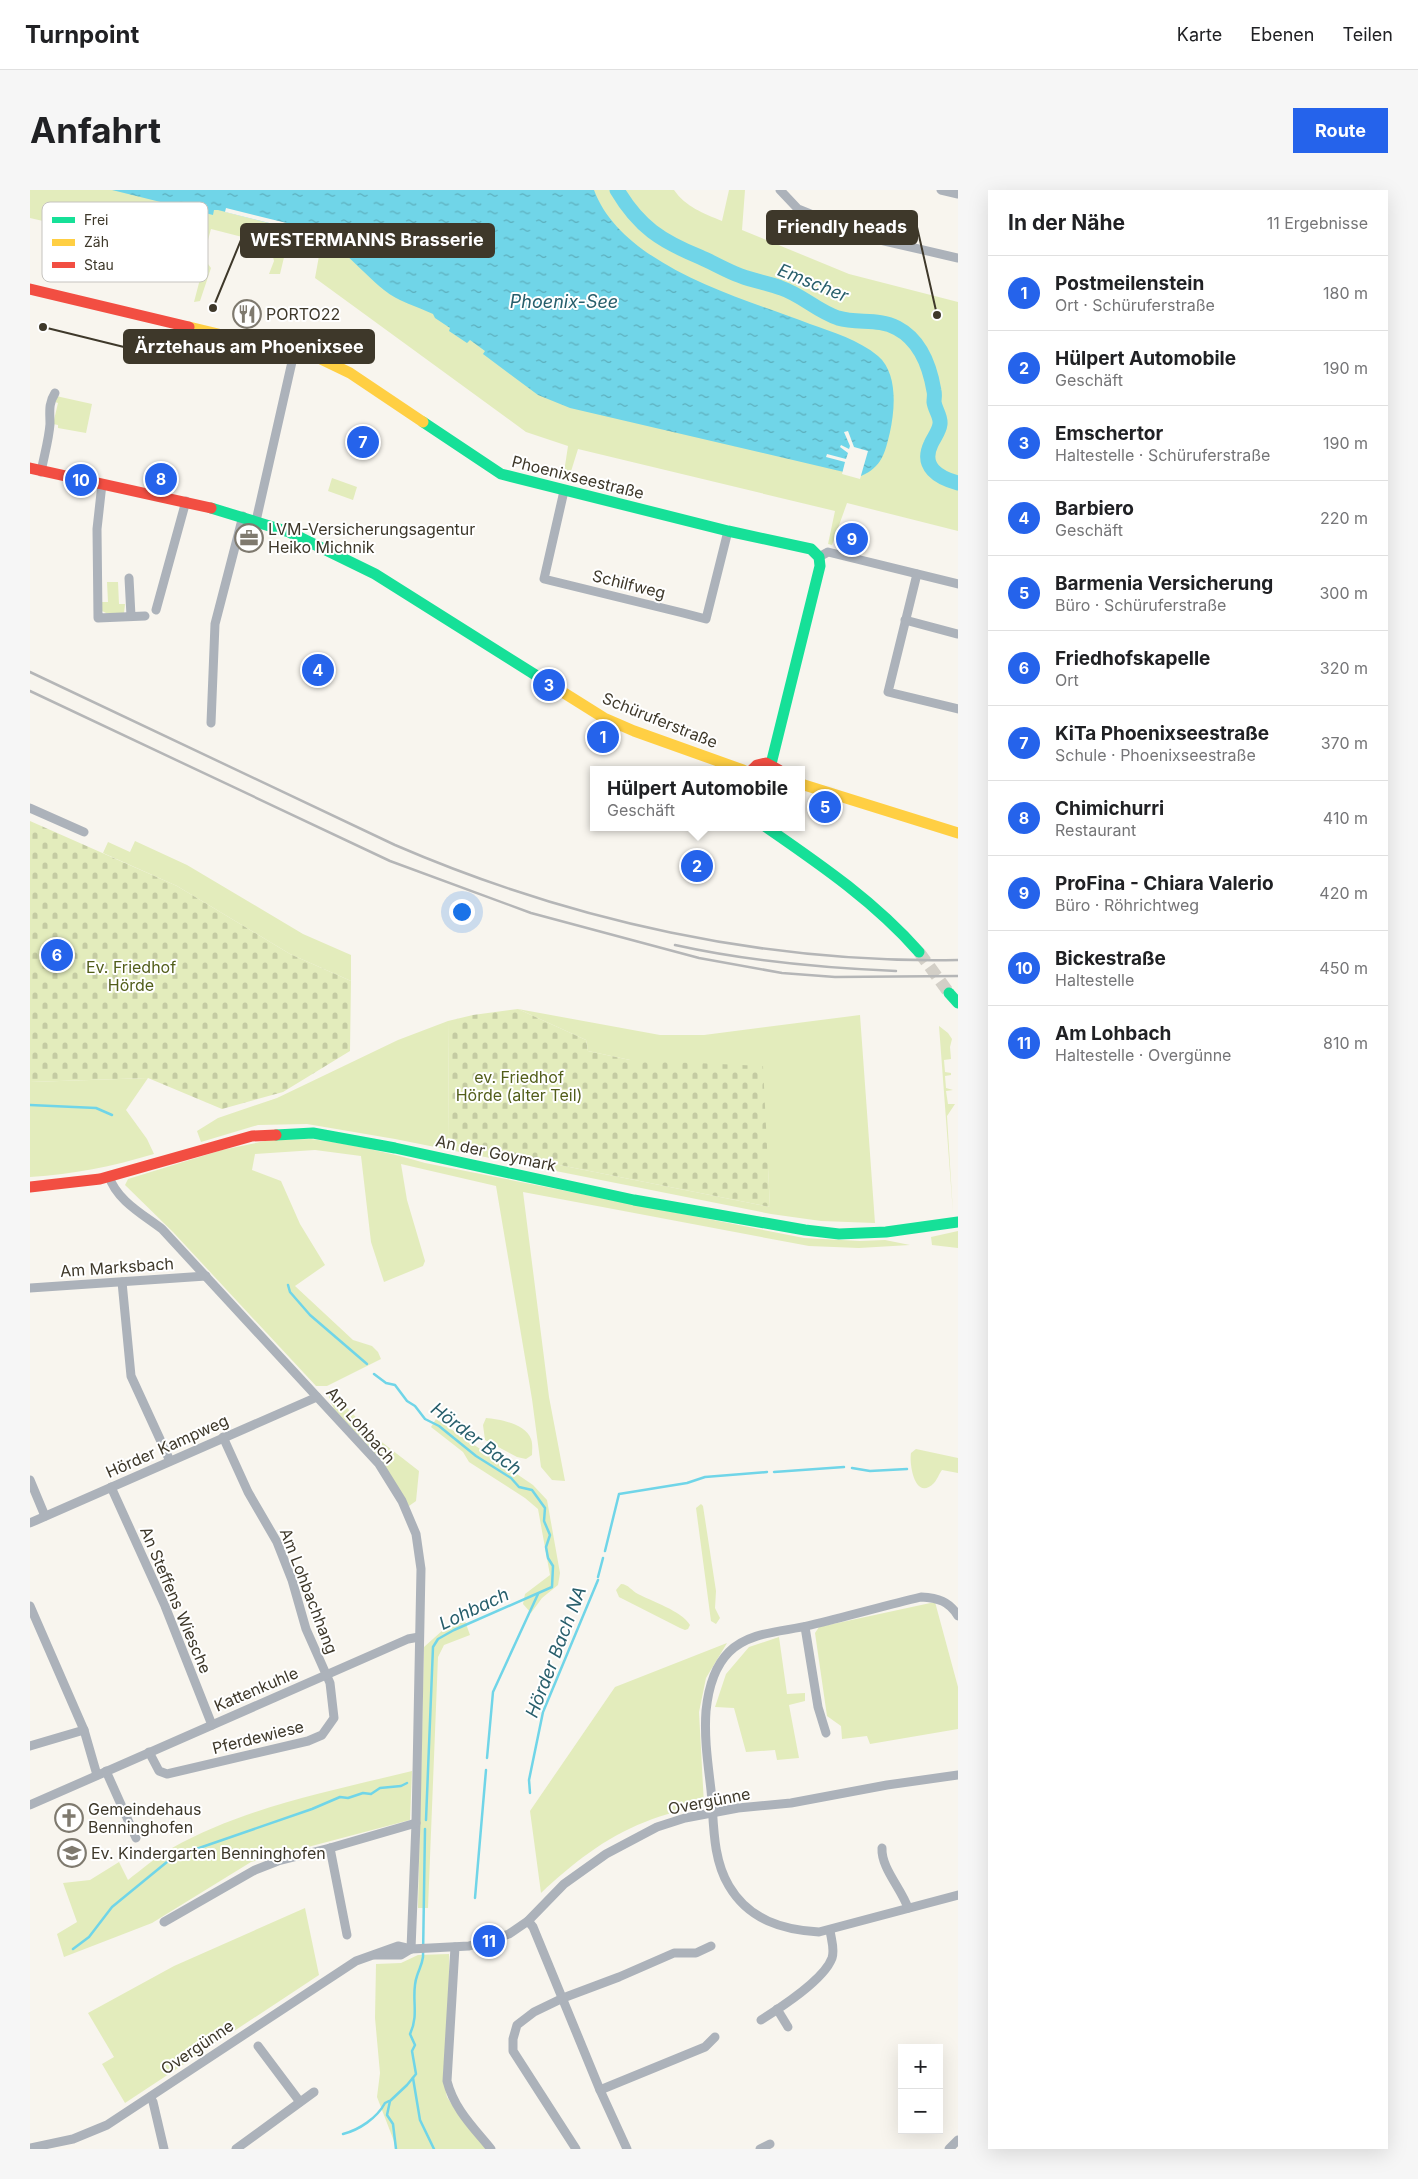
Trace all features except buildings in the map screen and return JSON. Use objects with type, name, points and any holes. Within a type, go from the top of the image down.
[{"type":"main road","name":"Phoenixseestraße","points":[[30,289],[321,359],[350,373],[501,474],[728,531],[811,549],[819,556]]},
{"type":"main road","name":"Schüruferstraße","points":[[35,470],[186,501],[242,516],[305,540],[374,574],[586,708],[618,724],[732,766]]},
{"type":"main road","points":[[775,766],[820,566],[819,556]]},
{"type":"main road","points":[[758,766],[762,763],[772,766]]},
{"type":"main road","points":[[805,785],[958,833]]},
{"type":"main road","points":[[772,831],[843,880],[896,927],[919,952]]},
{"type":"main road","points":[[949,993],[958,1003]]},
{"type":"main road","name":"An der Goymark","points":[[30,1187],[74,1183],[109,1176],[236,1139],[273,1133],[313,1133],[395,1148],[634,1200],[805,1230],[839,1234],[886,1232],[958,1222]]},
{"type":"street","points":[[780,190],[798,209],[867,237],[958,258]]},
{"type":"street","points":[[941,190],[958,194]]},
{"type":"street","points":[[256,521],[294,353]]},
{"type":"street","points":[[35,470],[50,424],[48,414],[51,399],[55,393]]},
{"type":"street","points":[[102,484],[97,529],[98,618],[145,616]]},
{"type":"street","name":"Schilfweg","points":[[564,491],[544,579],[706,619],[728,531]]},
{"type":"street","points":[[156,610],[186,501]]},
{"type":"street","points":[[211,723],[215,624],[242,516]]},
{"type":"street","points":[[819,556],[828,552],[958,584]]},
{"type":"street","points":[[917,574],[888,692],[958,709]]},
{"type":"street","points":[[129,578],[131,616]]},
{"type":"street","points":[[905,620],[957,634]]},
{"type":"street","points":[[30,808],[84,832]]},
{"type":"street","name":"Am Lohbach","points":[[109,1176],[112,1186],[162,1229],[379,1464],[402,1501],[416,1534],[421,1569],[415,1948]]},
{"type":"street","name":"Am Marksbach","points":[[30,1288],[206,1276]]},
{"type":"street","points":[[122,1282],[131,1376],[170,1461]]},
{"type":"street","name":"Hörder Kampweg","points":[[30,1523],[317,1397]]},
{"type":"street","name":"Am Lohbachhang","points":[[223,1437],[248,1492],[277,1542],[292,1580],[306,1628],[325,1676]]},
{"type":"street","points":[[30,1480],[45,1516]]},
{"type":"street","name":"An Steffens Wiesche","points":[[111,1487],[165,1606],[212,1725]]},
{"type":"street","points":[[958,1616],[952,1606],[937,1598],[921,1597],[805,1626],[768,1633],[745,1641],[729,1652],[714,1677],[706,1711],[706,1738],[716,1848],[721,1869],[730,1887],[754,1914],[782,1928],[796,1931],[830,1930],[958,1895]]},
{"type":"street","points":[[30,1606],[84,1730],[97,1775]]},
{"type":"street","points":[[805,1626],[818,1707],[826,1732]]},
{"type":"street","name":"Kattenkuhle","points":[[30,1805],[408,1639],[419,1636]]},
{"type":"street","name":"Pferdewiese","points":[[149,1752],[159,1771],[167,1774],[308,1741],[322,1735],[334,1718],[330,1683],[325,1676]]},
{"type":"street","points":[[30,1746],[84,1730]]},
{"type":"street","points":[[106,1771],[136,1838]]},
{"type":"street","name":"Overgünne","points":[[30,2148],[87,2134],[107,2125],[346,1966],[398,1946],[429,1948],[468,1946],[509,1934],[528,1921],[564,1884],[606,1854],[657,1827],[713,1813],[791,1803],[887,1785],[958,1775]]},
{"type":"street","points":[[164,1922],[255,1870],[278,1861],[416,1823]]},
{"type":"street","points":[[330,1848],[347,1935]]},
{"type":"street","points":[[882,1848],[882,1856],[908,1908]]},
{"type":"street","points":[[528,1921],[533,1927],[600,2090],[627,2149]]},
{"type":"street","points":[[761,2020],[804,1991],[827,1966],[832,1958],[830,1930]]},
{"type":"street","points":[[576,2149],[513,2051],[514,2032],[522,2019],[562,1998],[619,1977],[674,1953],[696,1953],[711,1946]]},
{"type":"street","points":[[455,1947],[447,2081],[456,2104],[491,2149]]},
{"type":"street","points":[[777,2010],[788,2026]]},
{"type":"street","points":[[600,2090],[705,2047],[715,2037]]},
{"type":"street","points":[[258,2046],[300,2102]]},
{"type":"street","points":[[240,2148],[314,2092]]},
{"type":"street","points":[[150,2097],[153,2102],[164,2149]]},
{"type":"street","points":[[760,2149],[770,2144]]},
{"type":"green space","points":[[30,190],[674,190],[689,205],[722,221],[729,190],[745,190],[742,230],[849,274],[958,302],[958,531],[847,503],[832,545],[828,544],[835,511],[578,449],[568,481],[563,479],[568,446],[526,432],[315,278],[319,256],[282,247],[286,249],[280,274],[269,274],[274,261],[270,244],[211,229],[208,240],[208,202],[42,202],[42,221],[30,218]]},
{"type":"green space","points":[[208,264],[211,268],[208,277]]},
{"type":"green space","points":[[199,282],[206,282],[200,301],[194,302]]},
{"type":"green space","points":[[56,396],[92,404],[86,433],[58,428],[58,425],[53,424],[58,403],[55,402]]},
{"type":"green space","points":[[332,478],[357,487],[353,500],[328,491]]},
{"type":"green space","points":[[107,582],[118,582],[119,604],[125,604],[124,613],[106,613],[102,611],[100,602],[108,602]]},
{"type":"green space","name":"Ev. Friedhof Hörde","points":[[30,821],[177,886],[290,954],[351,981],[350,1051],[283,1092],[222,1109],[148,1078],[30,1082]]},
{"type":"green space","points":[[135,841],[187,865],[303,934],[351,955],[351,981],[290,954],[177,886],[103,853],[108,842],[130,852]]},
{"type":"green space","points":[[518,1009],[660,1035],[704,1035],[860,1015],[875,1223],[821,1221],[771,1214],[395,1139],[307,1124],[258,1125],[201,1142],[197,1131],[218,1118],[277,1098],[398,1040],[448,1021],[449,1143],[770,1207],[768,1168],[630,1060],[588,1051],[586,1040]]},
{"type":"green space","name":"ev. Friedhof Hörde (alter Teil)","points":[[518,1009],[586,1040],[588,1051],[630,1060],[763,1066],[770,1207],[449,1143],[448,1021],[473,1015]]},
{"type":"green space","points":[[939,1026],[952,1039],[950,1047],[951,1059],[944,1060],[945,1072],[951,1073],[951,1075],[945,1076],[946,1088],[953,1090],[946,1091],[948,1104],[955,1104],[947,1116],[953,1213]]},
{"type":"green space","points":[[148,1078],[126,1110],[147,1139],[154,1154],[92,1169],[30,1177],[30,1082]]},
{"type":"green space","points":[[311,1139],[340,1143],[425,1163],[804,1238],[860,1241],[885,1240],[910,1245],[859,1248],[809,1246],[523,1192],[549,1397],[565,1481],[552,1480],[541,1467],[532,1399],[496,1186],[401,1164],[407,1200],[425,1261],[423,1266],[384,1282],[371,1242],[361,1156],[315,1150],[255,1154],[252,1170],[281,1181],[300,1224],[325,1265],[295,1286],[353,1340],[372,1346],[378,1352],[381,1359],[327,1386],[316,1386],[173,1232],[125,1185],[128,1179],[222,1150],[270,1140]]},
{"type":"green space","points":[[958,1231],[958,1248],[932,1245],[931,1237]]},
{"type":"green space","points":[[329,1389],[374,1436],[419,1471],[416,1501],[409,1506],[378,1457],[334,1409],[329,1398]]},
{"type":"green space","points":[[486,1418],[505,1421],[524,1430],[531,1439],[532,1455],[526,1459],[517,1457],[485,1440],[483,1425]]},
{"type":"green space","points":[[436,1419],[533,1485],[547,1500],[560,1573],[558,1585],[542,1598],[531,1613],[523,1604],[525,1594],[550,1575],[538,1509],[525,1498],[469,1462],[463,1452],[431,1427]]},
{"type":"green space","points":[[916,1449],[958,1458],[958,1473],[942,1470],[934,1483],[927,1488],[922,1488],[918,1485],[912,1472],[911,1453]]},
{"type":"green space","points":[[701,1504],[703,1506],[716,1591],[715,1608],[720,1618],[716,1624],[711,1621],[696,1508]]},
{"type":"green space","points":[[621,1584],[680,1615],[690,1625],[688,1629],[680,1628],[619,1597],[616,1590]]},
{"type":"green space","points":[[935,1602],[958,1687],[958,1729],[870,1744],[867,1736],[842,1739],[841,1726],[827,1716],[815,1633],[819,1627]]},
{"type":"green space","points":[[465,1621],[470,1635],[444,1645],[438,1657],[428,1908],[418,1908],[424,1647],[443,1630]]},
{"type":"green space","points":[[779,1637],[787,1694],[805,1693],[805,1701],[789,1705],[799,1758],[777,1760],[775,1750],[746,1752],[734,1708],[715,1707],[726,1674],[749,1647]]},
{"type":"green space","points":[[727,1643],[706,1678],[699,1712],[704,1805],[674,1812],[630,1828],[589,1853],[541,1893],[530,1811],[615,1687]]},
{"type":"green space","points":[[412,1771],[410,1820],[251,1862],[152,1923],[64,1957],[57,1934],[77,1922],[63,1883],[90,1880],[119,1862],[128,1880],[172,1848],[229,1821],[320,1793]]},
{"type":"green space","points":[[305,1908],[319,1975],[125,2103],[102,2064],[114,2057],[88,2013],[174,1966]]},
{"type":"green space","points":[[449,1954],[450,1999],[443,2078],[447,2097],[465,2124],[487,2149],[397,2149],[377,2097],[380,2073],[375,2018],[376,1964],[401,1963],[418,1955]]},
{"type":"water","name":"Phoenix-See","points":[[112,190],[594,190],[609,217],[630,239],[657,259],[687,276],[719,290],[846,337],[863,345],[878,356],[889,372],[894,402],[890,432],[882,458],[874,468],[861,476],[570,408],[538,395],[483,354],[485,351],[470,340],[467,343],[449,331],[450,328],[435,318],[433,314],[390,294],[331,243],[324,240],[324,237],[218,210],[214,210],[213,215],[208,214],[208,202],[160,202]]},
{"type":"pier","points":[[226,208],[311,229],[310,233],[225,212]]},
{"type":"pier","points":[[848,431],[854,447],[868,451],[860,479],[842,474],[845,462],[826,457],[827,454],[846,459],[848,453],[840,447],[841,445],[849,449],[850,446],[844,432]]},
{"type":"waterway","name":"Emscher","points":[[617,190],[625,203],[643,223],[662,239],[674,245],[736,274],[789,291],[830,315],[845,320],[883,323],[905,333],[918,347],[927,364],[934,392],[934,402],[940,418],[939,430],[928,452],[930,465],[938,475],[958,483]]},
{"type":"waterway","name":"Hörder Bach","points":[[30,1105],[96,1108],[112,1115]]},
{"type":"waterway","name":"Hörder Bach","points":[[288,1285],[290,1292],[310,1315],[367,1364]]},
{"type":"waterway","name":"Lohbach","points":[[374,1374],[386,1383],[395,1385],[407,1401],[415,1406],[425,1419],[439,1426],[476,1456],[511,1478],[519,1487],[532,1490],[545,1508],[544,1521],[550,1535],[546,1547],[548,1558],[553,1566],[552,1587],[454,1630],[438,1639],[433,1647],[426,1820]]},
{"type":"waterway","name":"Hörder Bach","points":[[774,1472],[844,1467]]},
{"type":"waterway","name":"Hörder Bach","points":[[852,1468],[870,1471],[907,1469]]},
{"type":"waterway","name":"Hörder Bach","points":[[605,1551],[619,1494],[687,1483],[705,1477],[767,1472]]},
{"type":"waterway","name":"Hörder Bach NA","points":[[598,1577],[603,1558]]},
{"type":"waterway","name":"Hörder Bach NA","points":[[530,1793],[529,1780],[543,1712],[598,1580]]},
{"type":"waterway","points":[[487,1758],[493,1692],[538,1594]]},
{"type":"waterway","points":[[475,1898],[486,1770]]},
{"type":"waterway","points":[[73,1949],[89,1937],[112,1907],[173,1857],[312,1809],[340,1797],[348,1798],[363,1793],[371,1794],[380,1788],[401,1786],[407,1783]]},
{"type":"waterway","name":"Lohbach","points":[[396,2149],[393,2124],[387,2115],[390,2101],[416,2074],[412,2051],[415,2045],[410,2034],[415,2012],[415,1983],[423,1957],[425,1829]]},
{"type":"waterway","points":[[413,2078],[420,2120],[434,2149]]},
{"type":"waterway","points":[[343,2134],[367,2123],[389,2101]]},
{"type":"tunnel","points":[[919,952],[949,993]]},
{"type":"railway","points":[[30,672],[395,845],[462,872],[530,896],[600,916],[670,932],[742,945],[814,954],[886,959],[958,960]]},
{"type":"railway","points":[[30,691],[390,861],[531,913],[699,958],[782,973],[835,977],[958,976]]},
{"type":"railway","points":[[675,945],[702,951],[785,963],[896,971]]},
{"type":"traffic: fast","points":[[423,422],[501,474],[728,531],[811,549],[819,557],[820,566],[771,764]]},
{"type":"traffic: fast","points":[[211,508],[289,532],[375,574],[545,681]]},
{"type":"traffic: fast","points":[[772,831],[866,900],[919,952]]},
{"type":"traffic: fast","points":[[949,993],[958,1003]]},
{"type":"traffic: fast","points":[[276,1135],[313,1133],[395,1148],[634,1200],[805,1230],[839,1234],[886,1232],[958,1222]]},
{"type":"traffic: slow","points":[[189,327],[321,359],[350,373],[423,422]]},
{"type":"traffic: slow","points":[[545,681],[604,718],[634,731],[732,766]]},
{"type":"traffic: slow","points":[[805,785],[958,833]]},
{"type":"traffic: jam","points":[[30,289],[189,327]]},
{"type":"traffic: jam","points":[[30,468],[211,508]]},
{"type":"traffic: jam","points":[[756,766],[766,763],[772,766]]},
{"type":"traffic: jam","points":[[30,1187],[100,1179],[252,1136],[276,1135]]},
{"type":"place","name":"WESTERMANNS Brasserie","points":[[213,308]]},
{"type":"place","name":"PORTO22","points":[[247,314]]},
{"type":"place","name":"Friendly heads","points":[[937,315]]},
{"type":"place","name":"Ärztehaus am Phoenixsee","points":[[43,327]]},
{"type":"place","name":"KiTa Phoenixseestraße","points":[[363,442]]},
{"type":"place","name":"Chimichurri","points":[[161,479]]},
{"type":"place","name":"Bickestraße","points":[[81,480]]},
{"type":"place","name":"LVM-Versicherungsagentur Heiko Michnik","points":[[249,538]]},
{"type":"place","name":"ProFina - Chiara Valerio","points":[[852,539]]},
{"type":"place","name":"Barbiero","points":[[318,670]]},
{"type":"place","name":"Emschertor","points":[[549,685]]},
{"type":"place","name":"Postmeilenstein","points":[[603,737]]},
{"type":"place","name":"Barmenia Versicherung","points":[[825,807]]},
{"type":"place","name":"Hülpert Automobile","points":[[697,866]]},
{"type":"place","name":"Friedhofskapelle","points":[[57,955]]},
{"type":"place","name":"Gemeindehaus Benninghofen","points":[[69,1818]]},
{"type":"place","name":"Ev. Kindergarten Benninghofen","points":[[72,1853]]},
{"type":"place","name":"Am Lohbach","points":[[489,1941]]}]
